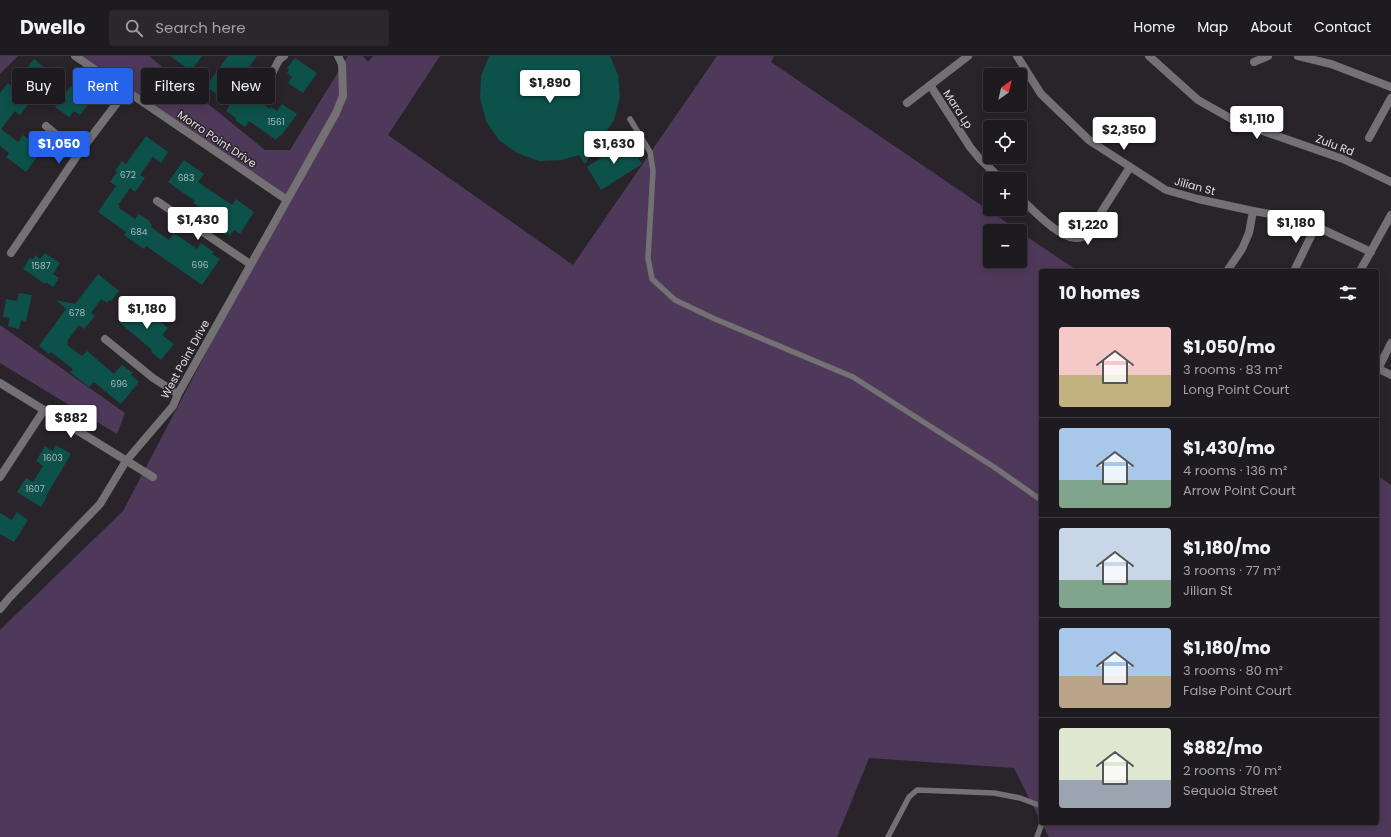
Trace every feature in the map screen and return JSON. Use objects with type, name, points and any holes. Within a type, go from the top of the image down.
[{"type":"street","name":"Morro Point Drive","points":[[75,56],[92,68]]},
{"type":"street","points":[[275,68],[279,60],[284,56]]},
{"type":"street","name":"Mara Lp","points":[[907,103],[968,56]]},
{"type":"street","name":"Jilian St","points":[[1018,56],[1041,94],[1090,141],[1166,190],[1252,211],[1300,219],[1371,252]]},
{"type":"street","name":"Zulu Rd","points":[[1149,56],[1198,100],[1237,122],[1343,159],[1391,182]]},
{"type":"street","points":[[1254,62],[1268,56]]},
{"type":"street","points":[[1298,56],[1331,64],[1391,87]]},
{"type":"street","name":"West Point Drive","points":[[0,609],[100,504],[126,461],[173,406],[178,394],[250,264],[336,113],[343,96],[340,60]]},
{"type":"street","name":"Mara Lp","points":[[930,86],[970,146],[979,158],[994,172]]},
{"type":"street","name":"Morro Point Drive","points":[[133,96],[286,200]]},
{"type":"street","points":[[1369,138],[1391,98]]},
{"type":"street","points":[[11,253],[79,153],[116,104]]},
{"type":"street","points":[[46,126],[79,153]]},
{"type":"street","points":[[1027,205],[1043,220],[1065,235],[1073,238],[1081,238],[1090,230],[1130,167]]},
{"type":"street","points":[[157,201],[250,264]]},
{"type":"street","points":[[1228,269],[1242,249],[1249,233],[1252,211]]},
{"type":"street","points":[[1361,269],[1391,215]]},
{"type":"street","points":[[1295,269],[1316,226]]},
{"type":"street","points":[[104,339],[153,378],[178,394]]},
{"type":"street","points":[[1379,367],[1391,343]]},
{"type":"street","points":[[1379,369],[1391,375]]},
{"type":"street","points":[[0,383],[153,477]]},
{"type":"street","points":[[0,477],[44,410]]},
{"type":"lane","points":[[630,119],[650,152],[653,171],[648,258],[652,279],[675,300],[715,319],[853,377],[994,467],[1039,499]]},
{"type":"lane","points":[[888,837],[909,797],[917,790],[994,793],[1020,798],[1039,805]]},
{"type":"lane","points":[[1037,837],[1041,825]]},
{"type":"shaded area","points":[[0,56],[18,56],[0,74]]},
{"type":"shaded area","points":[[74,56],[149,56],[164,68],[141,68],[141,102],[133,96],[133,68],[92,68]]},
{"type":"shaded area","points":[[348,56],[363,56],[368,62],[373,56],[440,56],[388,135],[573,265],[717,56],[774,56],[771,62],[983,206],[983,216],[997,216],[1009,224],[983,224],[983,268],[1027,268],[1027,237],[1075,269],[1039,269],[1039,818],[1014,768],[869,758],[837,837],[0,837],[0,630],[123,511],[286,200],[145,104],[208,104],[265,150],[290,150]]},
{"type":"shaded area","points":[[0,325],[125,413],[117,434],[0,363]]},
{"type":"shaded area","points":[[1379,476],[1391,485],[1391,837],[1049,837],[1043,825],[1379,825]]},
{"type":"building","points":[[170,56],[202,56],[193,68],[187,68]]},
{"type":"building","points":[[228,56],[257,56],[249,68],[219,68]]},
{"type":"building","points":[[489,56],[610,56],[618,75],[620,98],[614,120],[585,164],[579,155],[562,160],[539,161],[517,153],[499,140],[486,121],[480,98],[481,76]]},
{"type":"building","points":[[295,58],[317,73],[303,93],[288,83],[292,77],[287,73],[289,70],[287,68]]},
{"type":"building","points":[[34,59],[45,68],[27,68]]},
{"type":"building","points":[[217,71],[217,95],[209,88],[209,82]]},
{"type":"building","points":[[8,83],[12,87],[12,104],[29,104],[20,115],[15,111],[1,129],[18,142],[23,135],[37,146],[32,153],[37,157],[26,172],[6,157],[9,153],[0,146],[0,93]]},
{"type":"building","points":[[71,86],[73,88],[73,104],[89,104],[80,115],[74,111],[69,117],[55,107],[57,104],[65,104],[65,94]]},
{"type":"building","points":[[229,104],[263,104],[270,109],[271,107],[277,111],[282,104],[297,114],[281,136],[280,135],[276,140],[249,121],[245,127],[235,120],[236,118],[226,111],[230,105]]},
{"type":"building","points":[[146,136],[168,152],[161,163],[153,157],[140,175],[145,178],[135,192],[130,188],[118,205],[120,206],[119,208],[135,219],[139,214],[150,221],[149,222],[152,225],[151,227],[169,240],[174,233],[197,249],[201,243],[214,252],[212,254],[220,259],[202,285],[146,246],[144,249],[124,235],[126,232],[98,212],[116,186],[110,182],[117,172],[115,171],[122,161],[126,164]]},
{"type":"building","points":[[627,141],[642,164],[601,190],[587,167]]},
{"type":"building","points":[[184,160],[204,174],[198,182],[232,205],[236,199],[254,212],[240,234],[234,230],[230,236],[227,233],[226,235],[215,228],[220,221],[193,203],[195,201],[168,182]]},
{"type":"building","points":[[45,253],[60,263],[53,274],[59,278],[53,287],[46,282],[45,284],[23,269],[30,258],[33,259],[35,255],[40,259]]},
{"type":"building","points":[[98,274],[119,291],[111,301],[109,300],[107,303],[101,299],[91,313],[95,316],[84,329],[79,325],[67,341],[67,345],[82,356],[87,351],[114,374],[122,365],[133,373],[131,375],[139,382],[121,404],[94,382],[89,387],[70,372],[73,369],[51,352],[49,354],[39,346],[66,309],[56,300],[75,304]]},
{"type":"building","points":[[19,293],[32,295],[26,322],[21,320],[19,329],[8,326],[10,318],[3,317],[6,299],[17,301]]},
{"type":"building","points":[[136,301],[168,328],[162,335],[174,344],[161,360],[151,352],[152,350],[119,322]]},
{"type":"building","points":[[56,445],[71,454],[41,507],[17,492],[26,478],[33,482],[43,466],[36,461],[45,446],[53,451]]},
{"type":"building","points":[[17,512],[28,520],[14,542],[0,534],[0,513],[12,520]]}]
